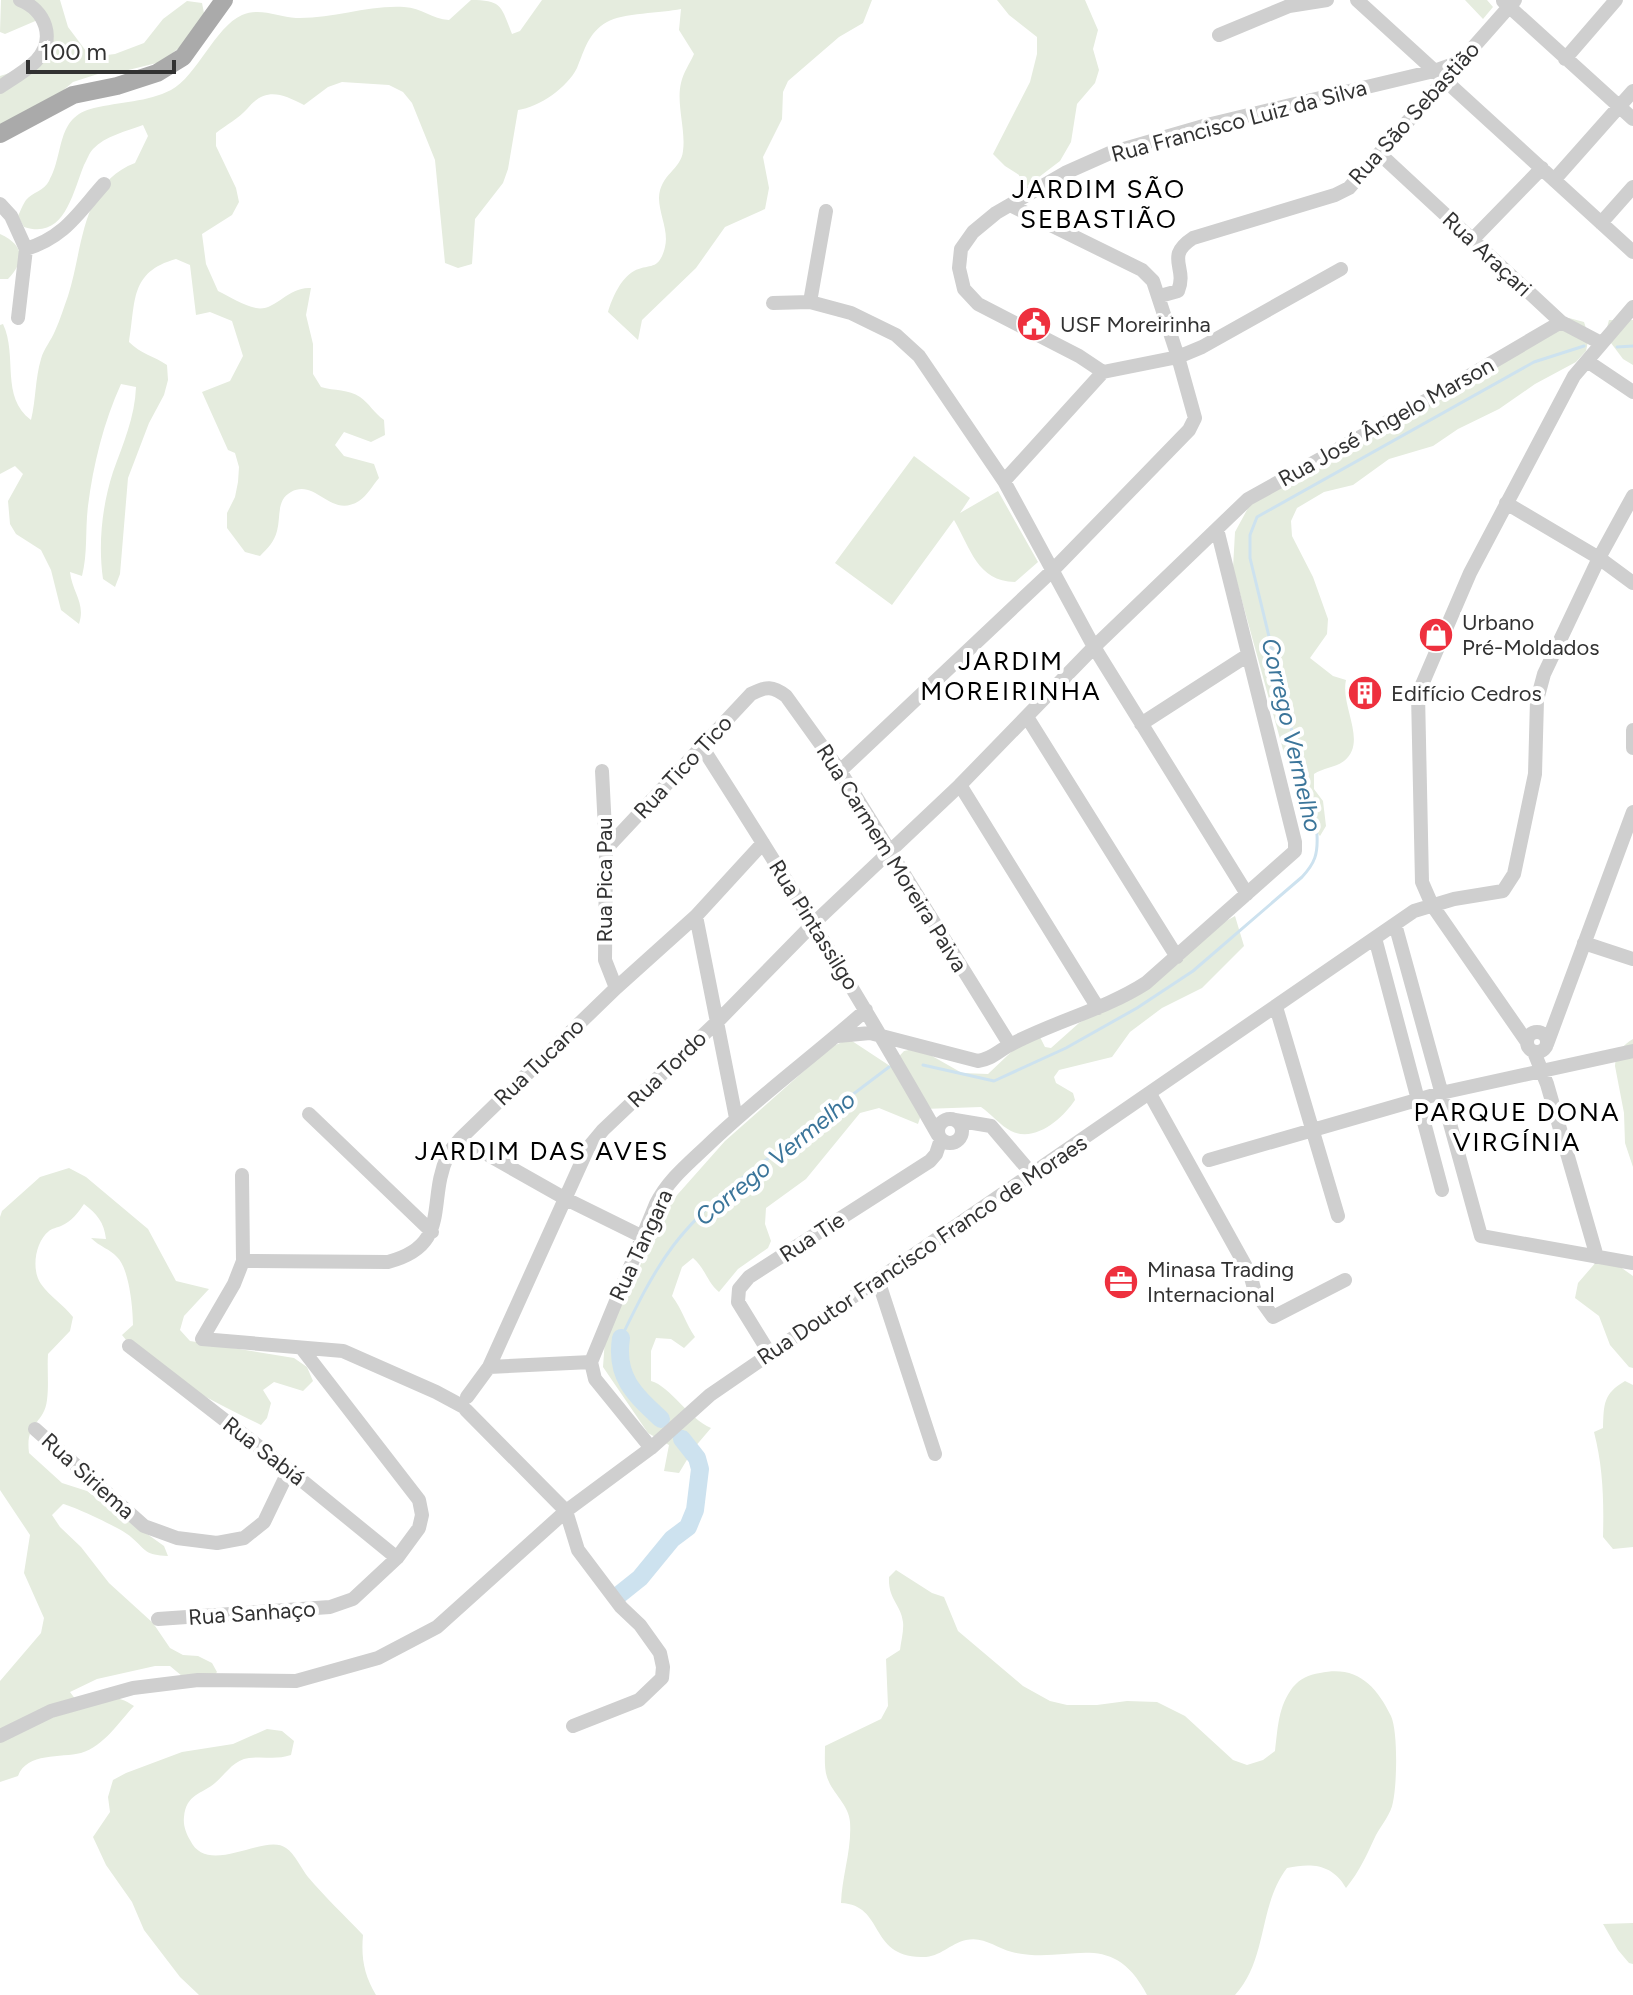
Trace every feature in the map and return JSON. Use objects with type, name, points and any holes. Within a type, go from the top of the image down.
[{"type":"main road","points":[[2,134],[73,95],[117,86],[157,73],[183,57],[224,0]]},
{"type":"street","points":[[0,87],[39,59],[48,41],[46,22],[34,6],[20,0]]},
{"type":"street","points":[[1219,35],[1291,3],[1327,0]]},
{"type":"street","points":[[1357,0],[1633,252]]},
{"type":"street","points":[[1565,59],[1616,0]]},
{"type":"street","points":[[1508,2],[1565,59],[1633,119]]},
{"type":"street","name":"Rua São Sebastião","points":[[1160,296],[1178,291],[1182,282],[1177,255],[1181,246],[1193,238],[1349,188],[1381,155],[1440,75],[1459,62],[1508,2]]},
{"type":"street","name":"Rua Francisco Luiz da Silva","points":[[1103,372],[1079,356],[978,304],[964,289],[959,268],[961,249],[973,232],[1010,205],[1065,173],[1124,149],[1207,125],[1440,75]]},
{"type":"street","points":[[1554,180],[1633,91]]},
{"type":"street","name":"Rua Araçari","points":[[1381,155],[1561,322],[1601,343]]},
{"type":"street","points":[[1472,240],[1542,168]]},
{"type":"street","points":[[26,249],[46,243],[72,223],[104,184]]},
{"type":"street","points":[[1601,223],[1633,187]]},
{"type":"street","points":[[1032,216],[1031,197],[1035,190]]},
{"type":"street","points":[[0,204],[11,216],[26,249],[18,318]]},
{"type":"street","points":[[840,771],[1052,571],[1189,430],[1195,418],[1153,281],[1142,270],[1010,205]]},
{"type":"street","points":[[810,302],[826,211]]},
{"type":"street","points":[[1004,481],[1103,372],[1178,357],[1202,347],[1341,269]]},
{"type":"street","points":[[773,303],[810,302],[851,313],[896,335],[919,356],[1004,481],[1094,647],[1247,894]]},
{"type":"street","points":[[1540,1040],[1514,1023],[1432,905],[1422,882],[1418,694],[1470,573],[1574,376],[1633,307]]},
{"type":"street","name":"Rua José Ângelo Marson","points":[[1027,717],[1094,647],[1248,499],[1561,322]]},
{"type":"street","points":[[1587,361],[1633,392]]},
{"type":"street","name":"Rua Doutor Francisco Franco de Moraes","points":[[0,1736],[51,1711],[133,1688],[198,1680],[296,1681],[378,1658],[437,1627],[566,1511],[651,1448],[710,1395],[1414,911],[1503,891],[1514,874],[1535,774],[1537,700],[1544,674],[1599,558],[1633,496]]},
{"type":"street","points":[[1506,503],[1599,558],[1633,583]]},
{"type":"street","points":[[838,1036],[859,1033],[882,1036],[978,1061],[989,1060],[1010,1045],[1123,998],[1146,983],[1295,851],[1217,529]]},
{"type":"street","points":[[1141,724],[1248,655]]},
{"type":"street","name":"Rua Carmem Moreira Paiva","points":[[763,688],[775,687],[786,696],[840,771],[1010,1045]]},
{"type":"street","name":"Rua Tico Tico","points":[[606,849],[751,694],[763,688]]},
{"type":"street","points":[[1027,717],[1177,957]]},
{"type":"street","name":"Rua Tordo","points":[[469,1406],[588,1148],[1027,717]]},
{"type":"street","points":[[1633,730],[1633,748]]},
{"type":"street","name":"Rua Pintassilgo","points":[[702,747],[894,1054],[940,1137]]},
{"type":"street","name":"Rua Pica Pau","points":[[602,771],[606,849],[605,960],[616,988]]},
{"type":"street","points":[[960,785],[1098,1008]]},
{"type":"street","points":[[1597,1257],[1545,1076],[1540,1040],[1584,943],[1633,812]]},
{"type":"street","name":"Rua Tucano","points":[[432,1232],[448,1154],[460,1139],[616,988],[696,916],[763,843]]},
{"type":"street","points":[[696,916],[736,1118]]},
{"type":"street","points":[[1395,924],[1481,1236],[1633,1263]]},
{"type":"street","points":[[1375,938],[1442,1190]]},
{"type":"street","points":[[1584,943],[1633,959]]},
{"type":"street","points":[[1276,1007],[1338,1216]]},
{"type":"street","name":"Rua Tangara","points":[[591,1362],[641,1236],[665,1186],[736,1118],[866,1010]]},
{"type":"street","points":[[894,1054],[901,1046],[911,1042]]},
{"type":"street","points":[[1209,1160],[1441,1093],[1545,1076],[1633,1051]]},
{"type":"street","points":[[1150,1094],[1250,1274],[1255,1292],[1273,1317],[1345,1280]]},
{"type":"street","points":[[921,1106],[961,1127],[961,1136]]},
{"type":"street","points":[[243,1261],[388,1262],[406,1257],[421,1248],[432,1232],[309,1114]]},
{"type":"street","points":[[986,1123],[954,1142],[940,1137],[939,1126],[950,1120],[986,1123],[1032,1174]]},
{"type":"street","name":"Rua Tie","points":[[770,1354],[738,1302],[739,1289],[749,1277],[930,1161],[936,1154],[940,1137]]},
{"type":"street","points":[[460,1139],[566,1199],[641,1236]]},
{"type":"street","points":[[242,1175],[243,1261],[234,1284],[202,1339],[343,1351],[469,1406],[566,1511],[578,1550],[660,1653],[662,1678],[639,1700],[573,1726]]},
{"type":"street","points":[[878,1280],[935,1454]]},
{"type":"street","points":[[499,1344],[511,1365]]},
{"type":"street","name":"Rua Sabiá","points":[[129,1346],[397,1558]]},
{"type":"street","name":"Rua Sanhaço","points":[[158,1619],[330,1607],[353,1599],[397,1558],[419,1528],[422,1515],[419,1500],[303,1350]]},
{"type":"street","points":[[325,1380],[326,1369],[343,1351]]},
{"type":"street","points":[[484,1376],[511,1365],[591,1362],[595,1379],[651,1448]]},
{"type":"street","points":[[484,1376],[528,1366]]},
{"type":"street","name":"Rua Siriema","points":[[35,1429],[144,1526],[177,1538],[217,1543],[244,1538],[264,1522],[289,1470]]},
{"type":"shaded area","points":[[1,0],[60,0],[68,27],[86,51],[99,56],[115,54],[144,43],[163,19],[187,1],[202,3],[205,18],[184,44],[161,62],[116,73],[101,73],[73,82],[51,101],[0,128],[0,76],[16,71],[41,49],[40,19],[5,34],[0,32]]},
{"type":"shaded area","points":[[471,0],[489,1],[499,6],[512,34],[520,31],[542,0],[872,0],[863,23],[839,37],[788,81],[783,92],[782,119],[763,157],[769,188],[765,209],[725,227],[696,268],[642,320],[638,340],[608,312],[625,278],[634,271],[657,263],[665,247],[660,190],[679,163],[683,151],[680,91],[683,76],[694,54],[679,30],[681,9],[632,15],[607,22],[591,36],[567,83],[543,101],[518,110],[503,183],[475,219],[472,264],[458,268],[445,263],[435,160],[412,103],[403,92],[389,85],[342,82],[328,87],[304,105],[281,95],[260,97],[216,133],[216,146],[236,188],[239,202],[232,215],[202,234],[206,264],[218,291],[256,308],[269,306],[303,288],[311,288],[306,315],[313,344],[313,374],[321,387],[356,394],[384,420],[385,435],[371,442],[344,432],[335,445],[344,456],[374,464],[379,478],[362,499],[349,505],[331,502],[308,490],[291,492],[281,504],[277,531],[270,545],[260,556],[245,552],[227,528],[227,513],[235,497],[239,467],[235,453],[228,450],[202,392],[230,381],[243,356],[232,321],[210,312],[196,315],[190,265],[176,259],[161,265],[142,280],[129,342],[167,365],[168,380],[128,478],[120,574],[115,587],[103,579],[102,525],[109,485],[131,420],[136,387],[121,384],[109,413],[90,491],[82,576],[70,572],[80,604],[79,624],[61,610],[51,570],[41,550],[16,534],[10,524],[8,501],[23,474],[15,466],[0,474],[0,325],[3,324],[7,336],[12,388],[22,411],[31,420],[41,359],[68,296],[94,202],[117,173],[135,163],[148,136],[143,125],[98,144],[89,155],[70,201],[57,221],[49,227],[38,229],[24,227],[18,216],[26,200],[49,181],[67,128],[73,119],[94,108],[171,90],[189,74],[223,30],[242,15],[262,12],[310,18],[404,7],[449,20]]},
{"type":"shaded area","points":[[997,0],[1085,0],[1098,30],[1093,49],[1099,70],[1095,83],[1077,104],[1071,142],[1060,161],[1022,190],[1019,175],[993,154],[1030,82],[1037,54],[1037,37],[1009,15]]},
{"type":"shaded area","points":[[1465,0],[1487,0],[1493,7],[1483,19]]},
{"type":"shaded area","points":[[0,234],[14,243],[20,254],[18,266],[8,279],[0,279]]},
{"type":"shaded area","points":[[1569,318],[1584,322],[1589,337],[1586,351],[1576,362],[1433,446],[1389,459],[1353,485],[1324,492],[1297,508],[1291,521],[1292,536],[1313,577],[1328,619],[1327,634],[1310,658],[1333,676],[1346,680],[1345,690],[1354,734],[1351,753],[1344,761],[1314,774],[1314,789],[1323,801],[1326,826],[1320,836],[1301,815],[1233,568],[1235,532],[1254,497]]},
{"type":"shaded area","points":[[1609,320],[1633,320],[1633,365],[1623,359],[1605,335]]},
{"type":"shaded area","points":[[914,456],[970,498],[960,513],[998,491],[1038,562],[1015,582],[992,576],[977,562],[954,520],[892,605],[835,563]]},
{"type":"shaded area","points":[[1235,916],[1244,946],[1202,988],[1162,1008],[1130,1032],[1112,1057],[1059,1070],[1054,1077],[1056,1083],[1073,1093],[1075,1100],[1048,1127],[1030,1134],[1020,1134],[1007,1129],[981,1107],[923,1109],[918,1124],[879,1108],[860,1113],[806,1179],[766,1208],[765,1224],[771,1241],[768,1248],[738,1269],[719,1292],[693,1258],[682,1267],[672,1296],[695,1337],[684,1348],[671,1339],[656,1338],[651,1351],[651,1381],[711,1428],[679,1473],[664,1471],[669,1445],[648,1433],[603,1367],[605,1339],[670,1203],[725,1141],[831,1047],[849,1039],[890,1066],[904,1051],[918,1048],[962,1073],[988,1074],[1029,1035],[1038,1033],[1045,1047],[1051,1048],[1079,1023],[1145,987],[1194,939]]},
{"type":"shaded area","points":[[1633,1039],[1633,1167],[1625,1143],[1624,1113],[1615,1066],[1620,1051]]},
{"type":"shaded area","points":[[69,1168],[86,1177],[148,1229],[176,1281],[209,1289],[184,1316],[180,1330],[190,1341],[294,1358],[307,1367],[313,1381],[303,1391],[274,1382],[263,1390],[271,1403],[267,1418],[261,1425],[206,1397],[149,1362],[122,1335],[133,1325],[127,1279],[117,1257],[91,1238],[106,1239],[102,1223],[93,1211],[84,1204],[72,1219],[44,1236],[36,1256],[38,1278],[73,1317],[70,1331],[48,1354],[47,1400],[32,1429],[29,1453],[62,1483],[87,1491],[164,1546],[168,1556],[150,1553],[118,1529],[63,1504],[52,1515],[109,1583],[153,1623],[170,1648],[212,1663],[217,1672],[214,1676],[182,1676],[170,1666],[155,1666],[97,1679],[70,1692],[79,1704],[114,1698],[134,1706],[110,1733],[89,1750],[37,1759],[22,1768],[18,1776],[0,1782],[0,1681],[41,1633],[44,1618],[24,1573],[30,1535],[0,1490],[0,1217],[2,1211],[40,1177]]},
{"type":"shaded area","points":[[1597,1261],[1612,1261],[1633,1276],[1633,1368],[1610,1345],[1599,1316],[1575,1298],[1578,1283]]},
{"type":"shaded area","points":[[1625,1381],[1633,1385],[1633,1547],[1613,1549],[1603,1537],[1602,1484],[1594,1432],[1603,1428],[1605,1406],[1612,1390]]},
{"type":"shaded area","points":[[896,1570],[944,1597],[958,1631],[1023,1686],[1050,1701],[1067,1705],[1157,1702],[1185,1716],[1233,1760],[1247,1765],[1263,1760],[1275,1751],[1282,1710],[1288,1695],[1299,1681],[1333,1671],[1363,1680],[1379,1695],[1391,1716],[1395,1733],[1396,1771],[1390,1811],[1355,1875],[1346,1888],[1334,1874],[1321,1867],[1287,1868],[1271,1899],[1253,1965],[1235,1995],[1147,1995],[1133,1974],[1119,1961],[1103,1955],[1033,1955],[1012,1952],[972,1939],[928,1957],[904,1954],[892,1948],[865,1912],[841,1903],[850,1822],[847,1810],[827,1777],[825,1746],[881,1719],[888,1706],[886,1659],[900,1650],[903,1629],[902,1616],[889,1585],[889,1577]]},
{"type":"shaded area","points":[[267,1729],[282,1731],[294,1741],[291,1755],[249,1758],[234,1764],[188,1804],[184,1820],[187,1835],[198,1851],[210,1855],[265,1845],[286,1848],[308,1877],[363,1935],[364,1966],[376,1995],[199,1995],[180,1977],[144,1930],[132,1902],[106,1865],[93,1837],[110,1812],[108,1797],[113,1780],[182,1752],[233,1744]]},
{"type":"shaded area","points":[[1633,1923],[1633,1964],[1618,1950],[1603,1924]]},
{"type":"waterway","name":"Corrego Vermelho","points":[[923,1065],[994,1081],[1066,1048],[1137,1008],[1193,971],[1302,877],[1315,858],[1317,835],[1250,558],[1250,535],[1257,517],[1534,362],[1584,346]]},
{"type":"waterway","name":"Corrego Vermelho","points":[[1617,347],[1633,346]]},
{"type":"waterway","name":"Corrego Vermelho","points":[[621,1338],[658,1268],[697,1218],[724,1192],[889,1067]]},
{"type":"waterway","points":[[621,1338],[624,1374],[635,1393],[661,1419]]},
{"type":"waterway","points":[[620,1594],[640,1578],[672,1539],[688,1527],[695,1510],[700,1469],[697,1458],[682,1439]]},
{"type":"place","name":"USF Moreirinha","points":[[1034,324]]},
{"type":"place","name":"Urbano Pré-Moldados","points":[[1436,635]]},
{"type":"place","name":"Edifício Cedros","points":[[1365,693]]},
{"type":"place","name":"Minasa Trading Internacional","points":[[1121,1282]]},
{"type":"district","name":"JARDIM SÃO SEBASTIÃO","points":[[1099,204]]},
{"type":"district","name":"JARDIM MOREIRINHA","points":[[1011,676]]},
{"type":"district","name":"PARQUE DONA VIRGÍNIA","points":[[1517,1127]]},
{"type":"district","name":"JARDIM DAS AVES","points":[[542,1151]]}]
